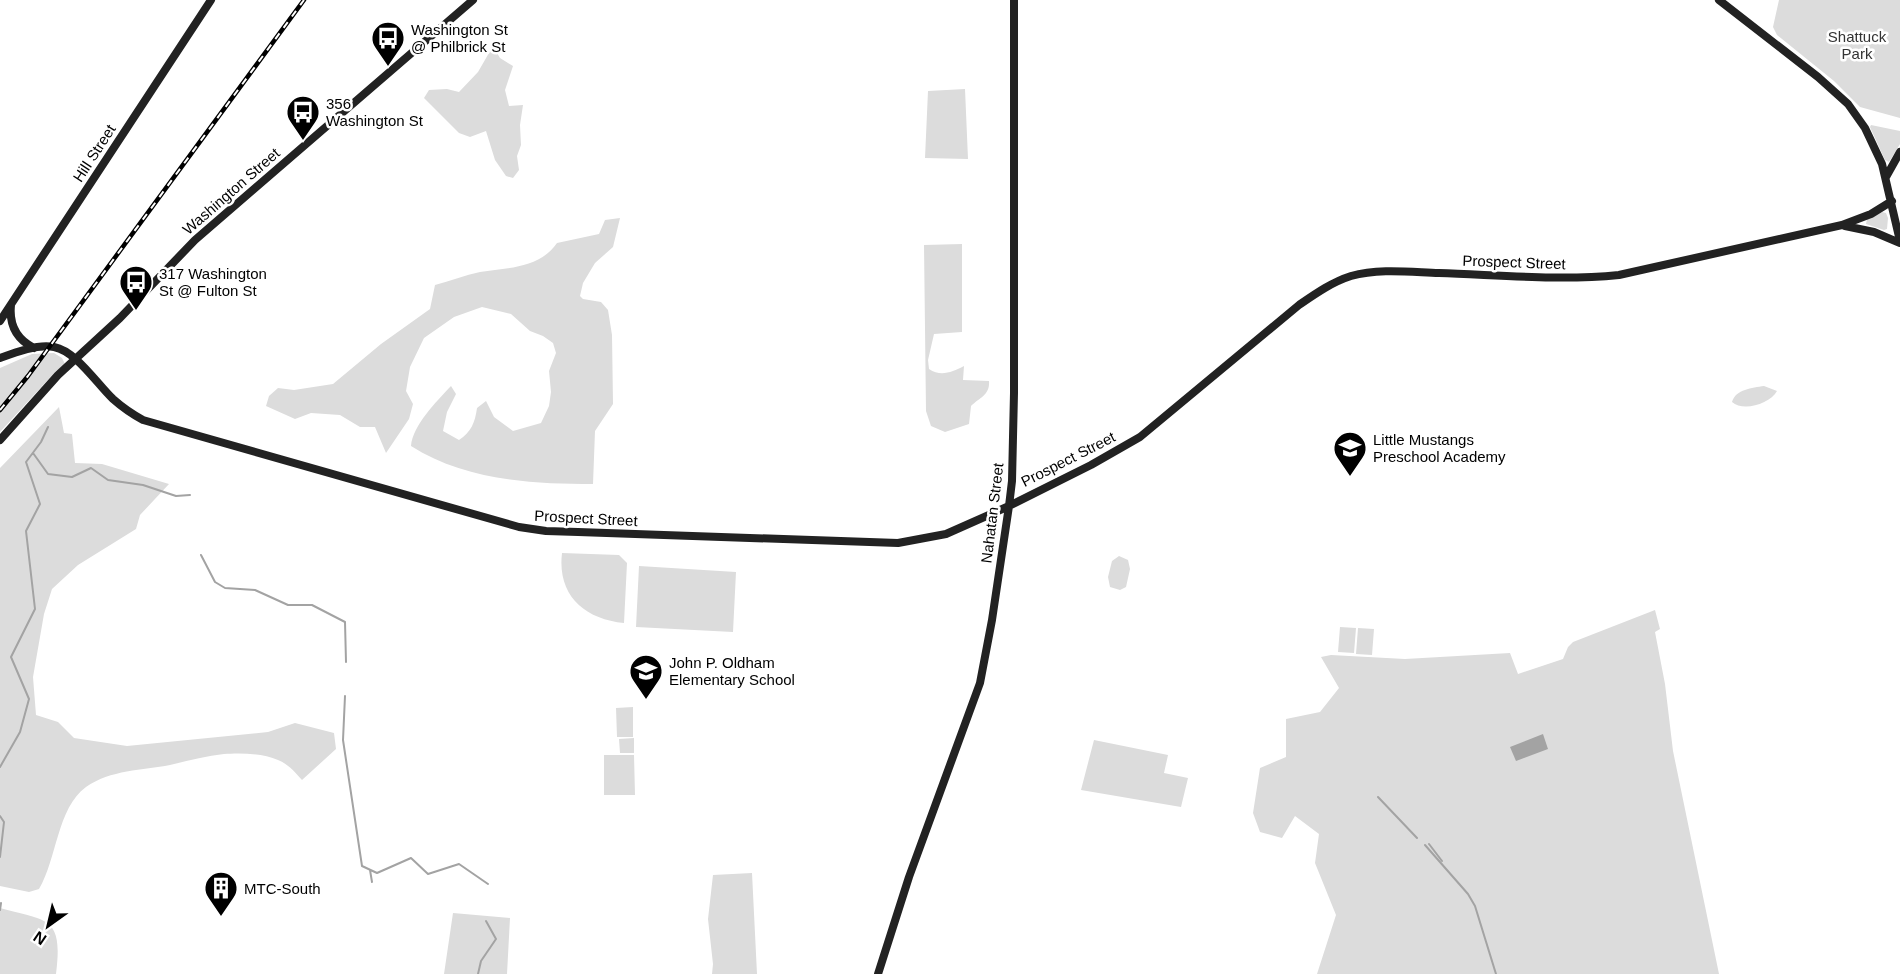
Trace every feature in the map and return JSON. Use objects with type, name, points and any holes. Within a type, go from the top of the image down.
[{"type":"street","name":"Hill Street","points":[[0,321],[211,0]]},
{"type":"street","name":"Washington Street","points":[[0,440],[58,375],[120,318],[159,275],[201,235],[473,0]]},
{"type":"street","name":"Nahatan Street","points":[[878,974],[907,883],[980,683],[1009,506],[1012,481],[1014,393],[1014,0]]},
{"type":"street","points":[[1719,0],[1842,97],[1858,117],[1871,140],[1886,177],[1900,242]]},
{"type":"street","points":[[1886,177],[1900,152]]},
{"type":"street","name":"Prospect Street","points":[[76,358],[112,398],[143,420],[526,528],[589,533],[898,543],[946,534],[1009,506],[1091,465],[1140,437],[1299,306],[1320,291],[1351,276],[1384,271],[1538,278],[1618,275],[1842,225],[1871,214],[1892,201]]},
{"type":"street","name":"Prospect Street","points":[[1842,225],[1862,228],[1900,242]]},
{"type":"street","points":[[11,304],[11,317],[16,333],[24,343],[34,348]]},
{"type":"street","points":[[1,356],[34,348],[54,347],[76,358]]},
{"type":"green space","name":"Shattuck Park","points":[[1779,0],[1900,0],[1900,118],[1860,107],[1834,81],[1777,35],[1773,27]]},
{"type":"green space","points":[[493,46],[500,58],[513,66],[505,90],[509,106],[523,105],[520,125],[521,145],[517,156],[519,170],[513,178],[506,176],[495,160],[486,131],[470,137],[459,133],[424,98],[429,90],[447,89],[459,92],[478,72]]},
{"type":"green space","points":[[965,89],[968,159],[925,158],[928,91]]},
{"type":"green space","points":[[1871,125],[1900,131],[1900,144],[1889,162],[1885,160]]},
{"type":"green space","points":[[1882,212],[1886,213],[1888,218],[1887,229],[1866,224],[1867,219]]},
{"type":"green space","points":[[620,218],[613,247],[595,263],[583,283],[580,296],[583,299],[601,302],[608,310],[612,335],[613,404],[595,431],[593,484],[546,483],[499,478],[453,466],[411,446],[421,422],[451,386],[456,394],[447,412],[443,431],[459,440],[472,427],[477,408],[486,401],[494,417],[513,431],[541,423],[549,406],[551,392],[549,371],[556,353],[553,343],[530,331],[511,314],[482,307],[454,317],[424,338],[410,367],[406,391],[413,404],[409,419],[386,453],[375,427],[360,427],[340,415],[311,413],[295,419],[266,406],[269,396],[278,388],[294,390],[333,384],[381,344],[430,309],[435,285],[474,273],[512,268],[533,262],[542,258],[557,243],[599,234],[605,220]]},
{"type":"green space","points":[[962,244],[962,332],[934,334],[928,360],[929,369],[942,373],[964,366],[963,380],[989,381],[989,386],[984,395],[971,406],[969,424],[945,432],[931,426],[926,411],[924,245]]},
{"type":"green space","points":[[54,353],[62,358],[65,364],[0,432],[0,368],[32,354]]},
{"type":"green space","points":[[1764,386],[1777,391],[1774,396],[1763,403],[1743,406],[1732,402],[1741,392]]},
{"type":"green space","points":[[59,407],[64,433],[72,434],[75,463],[102,464],[169,484],[140,515],[136,529],[78,565],[52,589],[44,614],[33,677],[36,715],[58,722],[74,738],[127,746],[268,732],[295,723],[334,733],[336,749],[302,780],[278,760],[259,755],[237,754],[217,755],[127,772],[95,781],[76,796],[63,821],[45,877],[39,889],[29,892],[0,886],[0,468]]},
{"type":"green space","points":[[562,553],[619,555],[627,563],[624,623],[597,616],[576,602],[564,581]]},
{"type":"green space","points":[[1119,556],[1128,560],[1130,569],[1126,587],[1120,590],[1110,587],[1108,577],[1112,561]]},
{"type":"green space","points":[[639,566],[736,572],[733,632],[636,627]]},
{"type":"green space","points":[[1655,610],[1660,629],[1655,632],[1665,684],[1673,751],[1719,974],[1317,974],[1336,915],[1315,863],[1319,834],[1295,816],[1282,838],[1260,832],[1253,813],[1260,768],[1286,757],[1286,719],[1320,712],[1339,688],[1321,657],[1331,655],[1405,659],[1510,653],[1518,674],[1563,659],[1573,642]]},
{"type":"green space","points":[[1340,627],[1356,628],[1354,653],[1338,652]]},
{"type":"green space","points":[[1358,628],[1374,629],[1372,655],[1356,654]]},
{"type":"green space","points":[[633,707],[633,737],[617,737],[616,708]]},
{"type":"green space","points":[[634,738],[634,753],[620,753],[619,739]]},
{"type":"green space","points":[[1094,740],[1168,755],[1164,773],[1188,778],[1181,807],[1081,790]]},
{"type":"green space","points":[[604,755],[634,755],[635,795],[604,795]]},
{"type":"green space","points":[[752,873],[757,974],[712,974],[708,919],[713,875]]},
{"type":"green space","points":[[0,908],[49,924],[57,941],[56,974],[0,974]]},
{"type":"green space","points":[[453,913],[510,918],[507,974],[444,974]]},
{"type":"shaded area","points":[[1543,734],[1548,749],[1516,761],[1510,747]]},
{"type":"waterway","points":[[0,767],[20,732],[29,699],[11,657],[35,609],[26,531],[40,504],[26,462],[41,442],[48,427]]},
{"type":"waterway","points":[[33,453],[48,474],[72,477],[91,468],[108,480],[143,485],[176,496],[190,495]]},
{"type":"waterway","points":[[201,555],[215,582],[225,588],[255,590],[288,605],[312,605],[345,622],[346,662]]},
{"type":"waterway","points":[[345,696],[343,740],[362,866],[377,873],[411,858],[428,874],[459,864],[488,884]]},
{"type":"waterway","points":[[1378,797],[1417,838]]},
{"type":"waterway","points":[[0,816],[4,822],[0,857]]},
{"type":"waterway","points":[[1429,844],[1442,861]]},
{"type":"waterway","points":[[1425,845],[1468,894],[1475,906],[1496,974]]},
{"type":"waterway","points":[[370,870],[372,882]]},
{"type":"waterway","points":[[0,910],[1,903]]},
{"type":"waterway","points":[[478,974],[481,961],[496,939],[486,921]]},
{"type":"railway","points":[[0,410],[28,376],[304,0]]},
{"type":"place","name":"Washington St @ Philbrick St","points":[[388,67]]},
{"type":"place","name":"356 Washington St","points":[[303,141]]},
{"type":"place","name":"317 Washington St @ Fulton St","points":[[136,311]]},
{"type":"place","name":"Little Mustangs Preschool Academy","points":[[1350,477]]},
{"type":"place","name":"John P. Oldham Elementary School","points":[[646,700]]},
{"type":"place","name":"MTC-South","points":[[221,917]]}]
